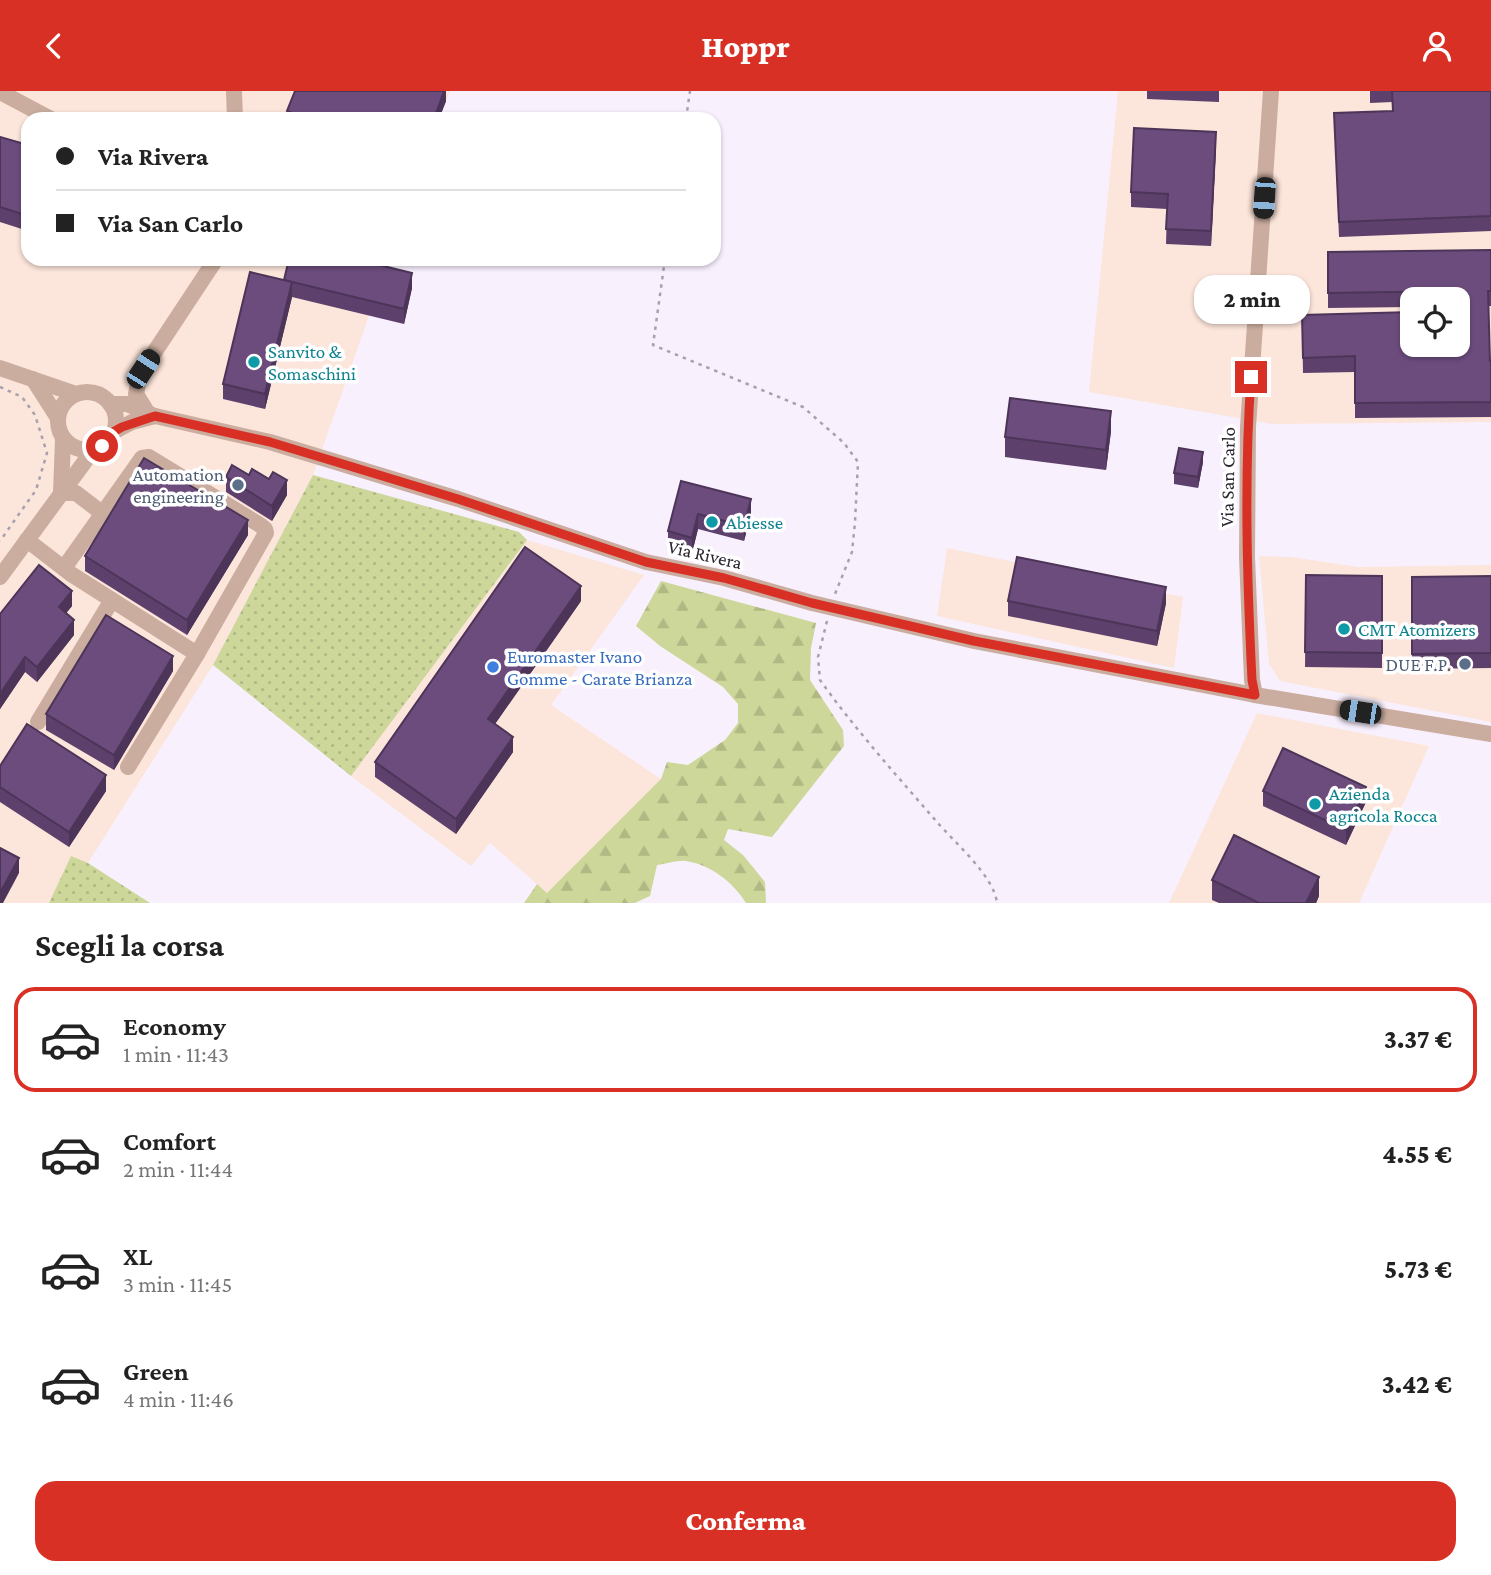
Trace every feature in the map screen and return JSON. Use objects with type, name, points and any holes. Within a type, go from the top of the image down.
[{"type":"street","points":[[234,91],[235,112]]},
{"type":"street","name":"Via San Carlo","points":[[1255,695],[1252,680],[1247,557],[1248,427],[1271,91]]},
{"type":"street","points":[[0,92],[38,112]]},
{"type":"street","points":[[108,402],[140,374],[211,266]]},
{"type":"street","points":[[0,368],[76,394],[93,393],[108,402],[115,422],[108,440],[93,449],[0,577]]},
{"type":"street","points":[[113,432],[152,414],[138,400],[136,394],[140,374]]},
{"type":"street","points":[[33,379],[58,418],[63,438],[61,493]]},
{"type":"street","points":[[58,418],[64,404],[76,394]]},
{"type":"street","name":"Via Rivera","points":[[108,402],[127,404],[152,414],[270,442],[346,464],[646,562],[724,578],[830,607],[974,641],[1255,695],[1491,734]]},
{"type":"street","points":[[63,438],[76,449],[93,449]]},
{"type":"street","points":[[64,568],[142,458],[149,457],[265,529],[266,533],[197,654],[128,767]]},
{"type":"street","points":[[61,493],[76,493],[102,513]]},
{"type":"street","points":[[27,540],[64,568],[197,654]]},
{"type":"street","points":[[38,722],[112,600]]},
{"type":"path","points":[[687,112],[690,91]]},
{"type":"path","points":[[664,266],[653,345],[803,407],[844,443],[858,462],[852,552],[830,607],[818,657],[820,680],[985,876],[996,894],[997,903]]},
{"type":"path","points":[[0,387],[22,397],[35,415],[47,453],[36,490],[0,541]]},
{"type":"shaded area","points":[[0,91],[450,91],[442,112],[21,112],[21,266],[387,266],[313,475],[213,665],[88,863],[71,857],[49,903],[0,903]]},
{"type":"shaded area","points":[[1118,91],[1491,91],[1491,422],[1272,424],[1089,392]]},
{"type":"shaded area","points":[[527,540],[644,575],[551,705],[661,779],[547,893],[490,843],[471,866],[351,776]]},
{"type":"shaded area","points":[[947,548],[1183,597],[1174,668],[937,616]]},
{"type":"shaded area","points":[[1259,556],[1291,557],[1358,567],[1491,565],[1491,722],[1280,681],[1269,664]]},
{"type":"shaded area","points":[[1257,713],[1429,746],[1359,903],[1169,903]]},
{"type":"green space","points":[[313,475],[519,532],[527,540],[351,776],[213,665]]},
{"type":"green space","points":[[661,581],[816,623],[811,648],[810,680],[843,730],[844,746],[772,837],[728,829],[724,840],[743,855],[765,882],[766,903],[746,903],[735,888],[720,876],[704,866],[683,861],[657,865],[650,896],[635,903],[524,903],[537,884],[547,893],[661,779],[667,762],[688,765],[725,740],[738,723],[738,704],[723,687],[660,646],[636,626]]},
{"type":"green space","points":[[71,856],[88,863],[150,903],[49,903]]},
{"type":"building","points":[[295,91],[444,91],[436,112],[287,111]]},
{"type":"building","points":[[1392,91],[1491,91],[1491,216],[1339,222],[1334,113],[1393,111]]},
{"type":"building","points":[[1134,128],[1216,132],[1211,231],[1166,229],[1168,194],[1131,192]]},
{"type":"building","points":[[0,137],[21,143],[21,214],[0,207]]},
{"type":"building","points":[[1491,250],[1491,291],[1488,291],[1491,402],[1355,403],[1355,356],[1303,358],[1302,315],[1400,312],[1400,357],[1470,357],[1470,287],[1400,287],[1400,292],[1328,293],[1328,252]]},
{"type":"building","points":[[287,266],[384,266],[412,273],[404,309],[284,280]]},
{"type":"building","points":[[250,272],[292,282],[265,394],[223,384]]},
{"type":"building","points":[[1010,398],[1111,411],[1106,450],[1005,437]]},
{"type":"building","points":[[1179,448],[1203,452],[1198,477],[1174,473]]},
{"type":"building","points":[[144,458],[248,520],[187,620],[85,556]]},
{"type":"building","points":[[232,465],[249,475],[252,469],[269,479],[273,472],[287,480],[272,506],[226,477]]},
{"type":"building","points":[[681,481],[751,499],[744,526],[698,514],[692,538],[668,531]]},
{"type":"building","name":"Euromaster Ivano Gomme - Carate Brianza","points":[[525,547],[581,586],[488,719],[513,737],[456,819],[375,762]]},
{"type":"building","points":[[1017,557],[1166,587],[1157,631],[1008,601]]},
{"type":"building","points":[[39,565],[72,591],[59,607],[74,620],[37,667],[25,657],[0,694],[0,614]]},
{"type":"building","name":"CMT Atomizers","points":[[1306,575],[1382,576],[1382,653],[1305,652]]},
{"type":"building","points":[[1491,576],[1491,653],[1412,654],[1412,577]]},
{"type":"building","points":[[106,615],[173,656],[114,755],[46,714]]},
{"type":"building","points":[[27,724],[106,775],[69,832],[0,787],[0,766]]},
{"type":"building","name":"Azienda agricola Rocca","points":[[1283,748],[1366,787],[1346,830],[1263,791]]},
{"type":"building","points":[[1234,835],[1319,877],[1306,903],[1259,903],[1212,880]]},
{"type":"building","points":[[0,848],[19,858],[0,893]]},
{"type":"place","name":"Sanvito & Somaschini","points":[[254,362]]},
{"type":"place","name":"Automation engineering","points":[[238,485]]},
{"type":"place","name":"Abiesse","points":[[712,522]]},
{"type":"place","name":"CMT Atomizers","points":[[1344,629]]},
{"type":"place","name":"DUE F.P.","points":[[1465,664]]},
{"type":"place","name":"Euromaster Ivano Gomme - Carate Brianza","points":[[493,667]]},
{"type":"place","name":"Azienda agricola Rocca","points":[[1315,804]]},
{"type":"route","points":[[102,446],[113,432],[132,422],[155,416],[270,442],[458,499],[646,562],[724,578],[812,603],[974,641],[1255,695],[1252,680],[1247,557],[1251,377]]}]
